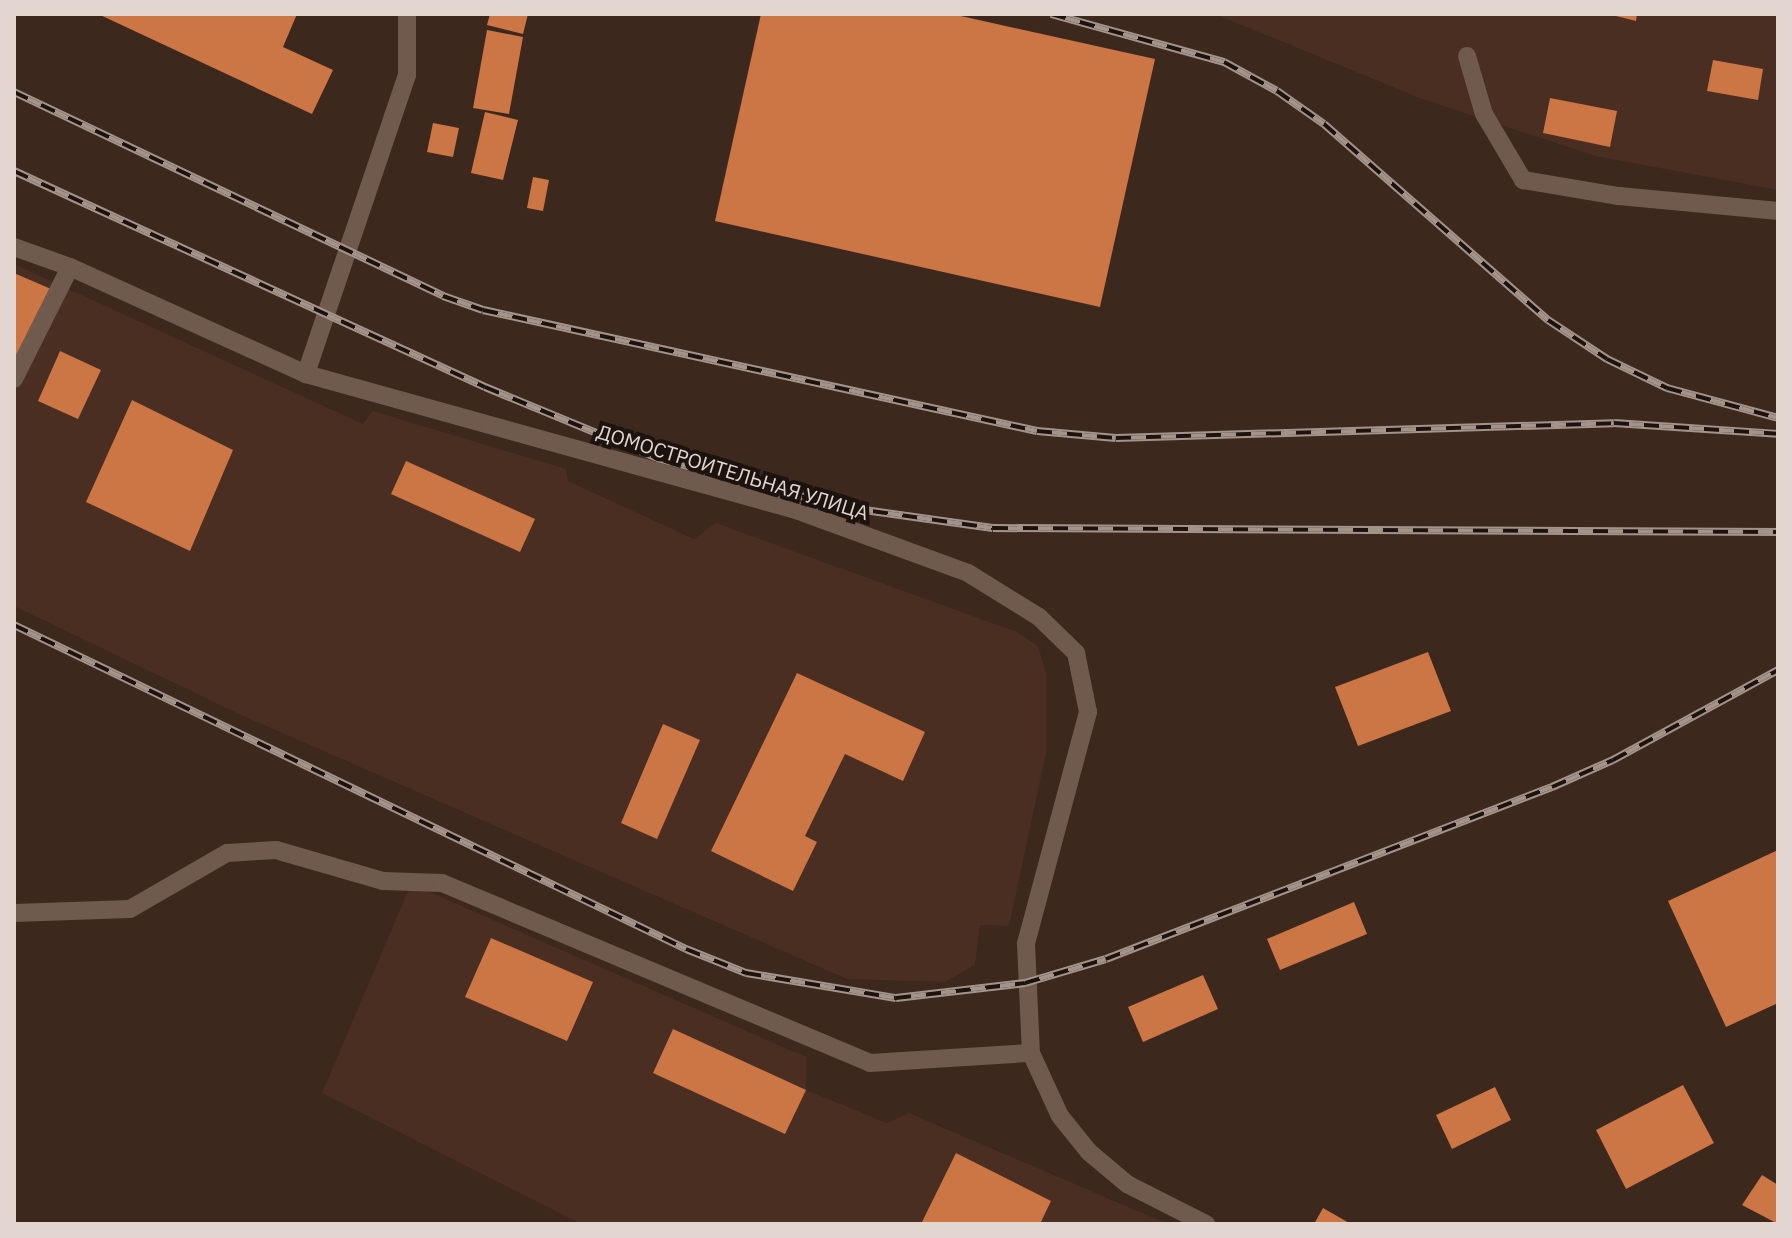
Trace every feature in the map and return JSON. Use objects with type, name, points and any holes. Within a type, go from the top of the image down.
[{"type":"street","points":[[306,374],[407,75],[407,14]]},
{"type":"street","points":[[1467,56],[1484,114],[1523,180],[1619,196],[1778,211]]},
{"type":"street","name":"ДОМОСТРОИТЕЛЬНАЯ УЛИЦА","points":[[14,247],[70,267],[306,374],[796,510],[968,573],[1039,617],[1076,653],[1088,712],[1026,944],[1031,1053],[1060,1116],[1089,1152],[1127,1184],[1206,1224]]},
{"type":"street","points":[[14,379],[70,267]]},
{"type":"street","points":[[14,913],[130,909],[227,853],[276,850],[383,881],[442,883],[870,1063],[1031,1053]]},
{"type":"shaded area","points":[[1215,14],[1778,14],[1778,190],[1595,156],[1417,97]]},
{"type":"shaded area","points":[[14,264],[363,424],[373,411],[566,469],[568,481],[694,539],[716,523],[1017,632],[1038,646],[1046,673],[1046,753],[1009,926],[980,925],[975,965],[945,982],[847,979],[243,716],[14,606]]},
{"type":"shaded area","points":[[411,884],[806,1057],[806,1090],[887,1123],[909,1113],[1168,1224],[581,1224],[322,1093]]},
{"type":"building","points":[[98,14],[297,14],[283,47],[333,70],[312,114]]},
{"type":"building","points":[[490,14],[528,14],[523,34],[487,25]]},
{"type":"building","points":[[761,14],[952,14],[1155,59],[1100,307],[715,221]]},
{"type":"building","points":[[1608,14],[1637,14],[1636,21]]},
{"type":"building","points":[[487,30],[523,37],[509,114],[473,108]]},
{"type":"building","points":[[1713,60],[1763,69],[1758,100],[1707,91]]},
{"type":"building","points":[[1550,98],[1617,111],[1610,147],[1543,133]]},
{"type":"building","points":[[485,112],[518,120],[503,180],[471,173]]},
{"type":"building","points":[[433,123],[459,128],[453,157],[427,152]]},
{"type":"building","points":[[533,177],[549,180],[543,211],[527,208]]},
{"type":"building","points":[[14,273],[51,289],[20,359],[14,356]]},
{"type":"building","points":[[60,351],[101,370],[78,419],[38,401]]},
{"type":"building","points":[[132,400],[233,450],[190,551],[86,502]]},
{"type":"building","points":[[406,461],[535,519],[520,552],[391,494]]},
{"type":"building","points":[[1428,652],[1451,711],[1358,746],[1335,687]]},
{"type":"building","points":[[797,673],[925,732],[903,781],[845,754],[805,836],[817,842],[793,891],[711,851]]},
{"type":"building","points":[[663,724],[700,740],[657,839],[621,823]]},
{"type":"building","points":[[1778,850],[1778,1003],[1726,1027],[1668,901]]},
{"type":"building","points":[[1354,902],[1367,934],[1280,970],[1267,939]]},
{"type":"building","points":[[491,938],[593,982],[567,1041],[465,997]]},
{"type":"building","points":[[1203,975],[1218,1009],[1143,1042],[1128,1007]]},
{"type":"building","points":[[673,1029],[806,1090],[785,1134],[653,1073]]},
{"type":"building","points":[[1683,1085],[1714,1143],[1626,1189],[1596,1130]]},
{"type":"building","points":[[1495,1087],[1511,1120],[1452,1149],[1436,1115]]},
{"type":"building","points":[[956,1153],[1051,1201],[1040,1224],[921,1224]]},
{"type":"building","points":[[1762,1175],[1778,1185],[1778,1224],[1742,1205]]},
{"type":"building","points":[[1323,1208],[1351,1224],[1314,1224]]},
{"type":"railway","points":[[1051,14],[1224,62],[1277,91],[1324,124],[1548,320],[1607,359],[1667,388],[1778,418]]},
{"type":"railway","points":[[14,92],[443,296],[483,310],[1037,431],[1116,438],[1614,423],[1778,434]]},
{"type":"railway","points":[[14,171],[485,387],[657,458],[843,507],[993,528],[1778,532]]},
{"type":"railway","points":[[14,625],[686,949],[746,973],[896,998],[1025,983],[1106,959],[1552,787],[1613,760],[1778,670]]}]
